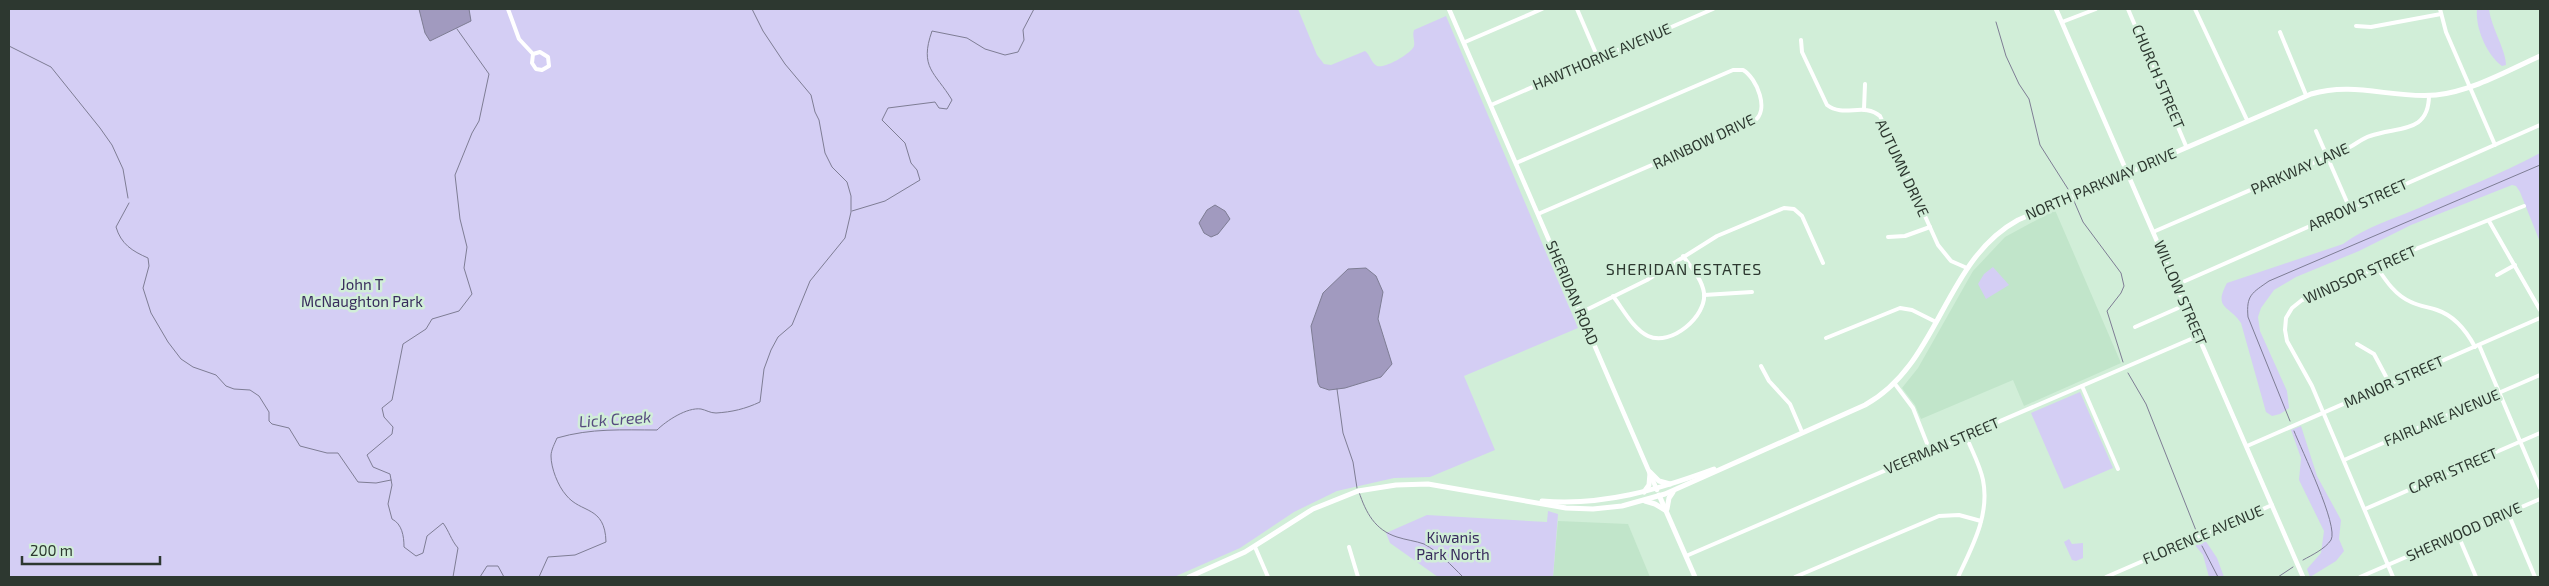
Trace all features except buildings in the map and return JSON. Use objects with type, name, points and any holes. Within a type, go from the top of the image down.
[{"type":"main road","name":"NORTH PARKWAY DRIVE","points":[[1189,577],[1255,547],[1313,509],[1360,491],[1396,485],[1428,484],[1584,509],[1618,506],[1660,496],[1865,405],[1895,384],[1914,360],[1967,268],[1988,242],[2009,225],[2306,95],[2330,89],[2350,87],[2429,95],[2469,87],[2540,56]]},
{"type":"main road","name":"NORTH PARKWAY DRIVE","points":[[1520,499],[1590,502],[1641,494],[1657,490],[1744,458]]},
{"type":"main road","points":[[1650,472],[1659,481],[1672,484]]},
{"type":"main road","points":[[1641,494],[1649,485],[1650,472]]},
{"type":"main road","name":"SHERIDAN ROAD","points":[[1657,490],[1695,577]]},
{"type":"main road","points":[[1642,501],[1655,504],[1667,512],[1669,498],[1675,490]]},
{"type":"street","points":[[508,9],[519,39],[533,54],[532,63],[536,69],[542,70],[549,66],[548,57],[540,52],[533,54]]},
{"type":"street","name":"SHERIDAN ROAD","points":[[1449,9],[1465,42],[1657,490]]},
{"type":"street","points":[[1465,42],[1542,9]]},
{"type":"street","points":[[1577,9],[1598,58]]},
{"type":"street","name":"HAWTHORNE AVENUE","points":[[1492,105],[1713,9]]},
{"type":"street","name":"WILLOW STREET","points":[[2056,9],[2304,577]]},
{"type":"street","points":[[2062,22],[2096,9]]},
{"type":"street","name":"CHURCH STREET","points":[[2128,9],[2186,146]]},
{"type":"street","points":[[2195,9],[2247,120]]},
{"type":"street","points":[[2356,26],[2371,27],[2441,11],[2469,87],[2495,145]]},
{"type":"street","points":[[2280,32],[2306,95]]},
{"type":"street","name":"AUTUMN DRIVE","points":[[1801,40],[1802,52],[1827,106],[1837,110],[1864,109],[1878,114],[1884,122],[1930,228],[1945,255],[1967,268]]},
{"type":"street","name":"RAINBOW DRIVE","points":[[1516,163],[1728,72],[1743,70],[1751,78],[1763,108],[1760,117],[1754,121],[1538,214]]},
{"type":"street","points":[[1864,109],[1865,84]]},
{"type":"street","name":"PARKWAY LANE","points":[[2153,232],[2327,157],[2368,136],[2416,124],[2428,112],[2429,95]]},
{"type":"street","name":"ARROW STREET","points":[[2176,285],[2540,125]]},
{"type":"street","points":[[2316,131],[2350,209]]},
{"type":"street","name":"WINDSOR STREET","points":[[2393,577],[2307,376],[2287,341],[2284,330],[2286,318],[2292,308],[2302,300],[2338,287],[2376,266],[2524,206]]},
{"type":"street","points":[[1580,312],[1646,280],[1722,234],[1780,210],[1792,208],[1802,216],[1822,263]]},
{"type":"street","points":[[2488,221],[2540,310]]},
{"type":"street","points":[[1888,237],[1905,236],[1930,228]]},
{"type":"street","points":[[1613,296],[1640,330],[1650,337],[1671,336],[1694,319],[1701,310],[1704,295],[1699,279],[1683,256]]},
{"type":"street","points":[[2497,275],[2515,265]]},
{"type":"street","points":[[2376,266],[2391,287],[2406,300],[2440,311],[2455,320],[2477,346],[2500,393],[2540,488]]},
{"type":"street","points":[[1704,295],[1752,292]]},
{"type":"street","points":[[2136,327],[2185,305]]},
{"type":"street","points":[[1826,338],[1900,308],[1912,310],[1936,322]]},
{"type":"street","name":"MANOR STREET","points":[[2247,446],[2540,318]]},
{"type":"street","name":"VEERMAN STREET","points":[[1686,556],[2198,336]]},
{"type":"street","points":[[2357,344],[2378,359],[2390,384]]},
{"type":"street","points":[[1761,366],[1769,381],[1790,404],[1802,432]]},
{"type":"street","name":"FAIRLANE AVENUE","points":[[2344,460],[2540,375]]},
{"type":"street","points":[[1895,384],[1913,408],[1930,451]]},
{"type":"street","points":[[2082,386],[2118,470]]},
{"type":"street","name":"CAPRI STREET","points":[[2365,509],[2540,433]]},
{"type":"street","points":[[1958,577],[1981,521],[1985,502],[1983,480],[1966,436]]},
{"type":"street","name":"SHERWOOD DRIVE","points":[[2360,577],[2540,499]]},
{"type":"street","name":"FLORENCE AVENUE","points":[[2106,577],[2272,506]]},
{"type":"street","points":[[2508,513],[2535,577]]},
{"type":"street","points":[[1795,577],[1939,516],[1959,515],[1981,521]]},
{"type":"street","points":[[2458,535],[2476,577]]},
{"type":"street","points":[[1255,547],[1268,577]]},
{"type":"street","points":[[1349,547],[1358,577]]},
{"type":"shaded area","points":[[419,9],[469,9],[471,21],[430,41],[425,33]]},
{"type":"shaded area","points":[[1215,205],[1225,211],[1230,219],[1218,234],[1211,237],[1204,233],[1199,223],[1207,210]]},
{"type":"shaded area","points":[[2055,210],[2121,363],[2024,406],[2013,380],[1921,419],[1915,405],[1902,388],[1918,368],[1973,271],[2005,237]]},
{"type":"shaded area","points":[[1366,268],[1376,276],[1383,292],[1378,319],[1392,364],[1381,377],[1345,388],[1329,390],[1320,387],[1311,326],[1323,293],[1348,269]]},
{"type":"shaded area","points":[[1558,521],[1628,524],[1650,577],[1553,577]]},
{"type":"green space","name":"John T McNaughton Park","points":[[9,9],[1298,9],[1317,55],[1324,64],[1331,65],[1365,51],[1377,66],[1386,65],[1398,60],[1414,46],[1414,30],[1446,16],[1578,328],[1464,376],[1495,450],[1430,477],[1394,478],[1337,491],[1294,512],[1240,548],[1174,577],[9,577]]},
{"type":"green space","points":[[2477,9],[2489,9],[2492,23],[2504,52],[2506,65],[2502,66],[2487,48],[2480,32]]},
{"type":"green space","points":[[2540,153],[2540,242],[2520,192],[2516,186],[2512,185],[2411,225],[2359,251],[2296,277],[2274,290],[2261,308],[2258,317],[2260,331],[2287,391],[2289,408],[2280,414],[2272,416],[2266,412],[2241,323],[2222,302],[2223,291],[2227,283],[2343,244],[2370,228],[2495,175]]},
{"type":"green space","points":[[1993,267],[2009,285],[1986,299],[1978,284],[1984,274]]},
{"type":"green space","points":[[2080,392],[2113,468],[2064,489],[2031,413]]},
{"type":"green space","points":[[2301,426],[2317,476],[2341,520],[2339,539],[2344,551],[2336,561],[2310,577],[2307,569],[2321,553],[2324,531],[2299,480],[2301,458],[2291,430]]},
{"type":"green space","name":"Kiwanis Park North","points":[[1548,511],[1558,514],[1553,577],[1438,577],[1390,543],[1386,533],[1427,515],[1547,522]]},
{"type":"green space","points":[[2069,539],[2072,544],[2083,543],[2083,558],[2076,561],[2072,560],[2064,542]]},
{"type":"green space","points":[[2205,540],[2217,558],[2224,577],[2209,577],[2203,555],[2194,544]]},
{"type":"waterway","name":"Lick Creek","points":[[539,577],[548,557],[575,555],[606,542],[605,530],[597,516],[572,501],[558,482],[552,466],[551,456],[557,438],[595,431],[657,430],[671,419],[689,410],[701,409],[722,413],[760,402],[764,369],[771,350],[778,337],[792,325],[810,281],[845,238],[851,212],[851,196],[847,182],[832,167],[825,153],[819,120],[811,95],[785,64],[763,31],[752,9]]},
{"type":"waterway","points":[[852,211],[885,201],[920,180],[917,170],[911,163],[905,143],[882,120],[888,108],[935,102],[939,108],[947,109],[952,100],[935,76],[928,62],[928,43],[932,31],[967,38],[985,49],[1005,55],[1018,52],[1024,40],[1023,30],[1034,9]]},
{"type":"waterway","points":[[1996,22],[2006,56],[2019,84],[2029,99],[2040,145],[2068,189]]},
{"type":"waterway","points":[[453,577],[458,548],[443,523],[427,536],[423,553],[416,556],[404,547],[402,531],[392,519],[388,504],[392,485],[390,474],[373,467],[367,455],[392,434],[393,427],[384,417],[382,408],[392,400],[403,344],[426,329],[432,319],[459,311],[472,294],[464,268],[467,247],[460,219],[455,175],[472,133],[479,121],[489,74],[457,29]]},
{"type":"waterway","points":[[9,46],[51,67],[100,128],[112,145],[123,169],[128,198]]},
{"type":"waterway","points":[[2290,421],[2248,317],[2248,304],[2251,295],[2269,281],[2540,165]]},
{"type":"waterway","points":[[2074,201],[2083,222],[2121,273],[2124,286],[2107,311],[2123,362]]},
{"type":"waterway","points":[[129,203],[116,227],[121,238],[128,246],[148,258],[149,266],[143,288],[151,313],[168,342],[181,359],[193,367],[216,375],[226,386],[234,389],[250,390],[259,396],[269,412],[269,421],[272,424],[289,428],[300,446],[327,453],[338,453],[358,482],[376,483],[391,480]]},
{"type":"waterway","points":[[2128,373],[2146,404],[2197,533]]},
{"type":"waterway","points":[[1337,389],[1343,433],[1353,462],[1357,488]]},
{"type":"waterway","points":[[2294,431],[2325,504],[2332,532],[2331,540],[2325,546],[2303,560]]},
{"type":"waterway","points":[[1359,492],[1368,514],[1383,530],[1397,537],[1424,544],[1440,555],[1463,577]]},
{"type":"waterway","points":[[2202,546],[2218,577]]},
{"type":"waterway","points":[[480,577],[487,566],[498,566],[504,577]]},
{"type":"waterway","points":[[2278,577],[2293,567]]},
{"type":"district","name":"SHERIDAN ESTATES","points":[[1684,269]]}]
